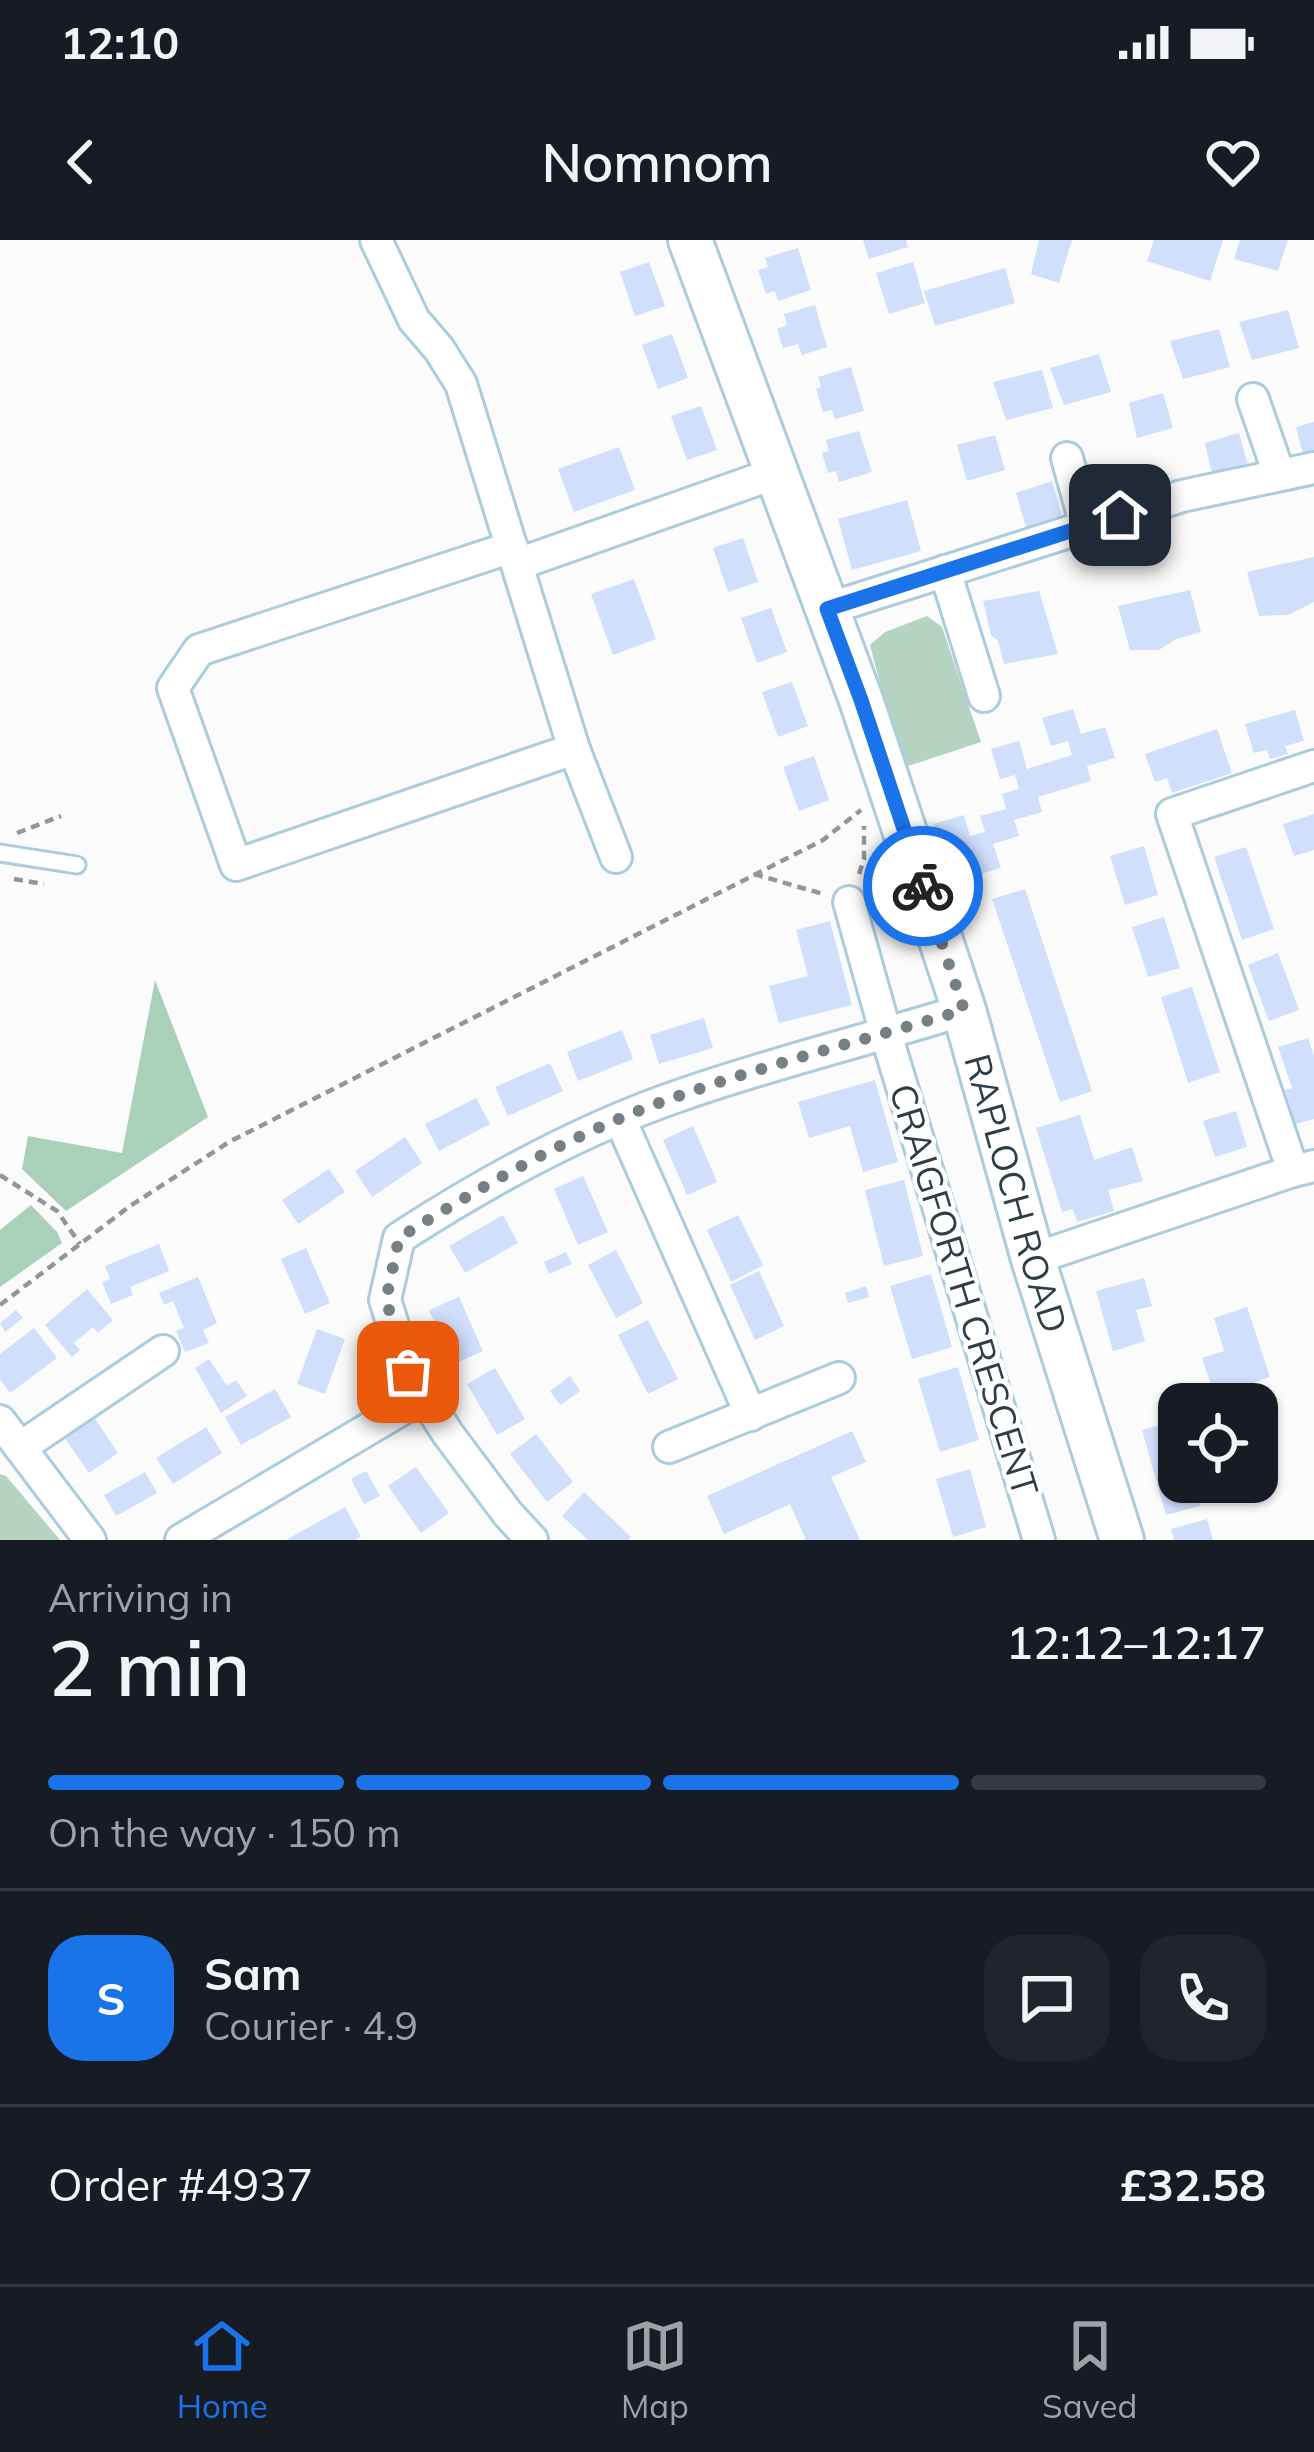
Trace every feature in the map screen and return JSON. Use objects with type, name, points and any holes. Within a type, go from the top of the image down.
[{"type":"street","points":[[376,240],[414,320],[461,384],[574,749],[616,857]]},
{"type":"street","name":"RAPLOCH ROAD","points":[[690,240],[868,719],[964,1010],[1034,1259],[1122,1540]]},
{"type":"street","points":[[1253,399],[1279,474]]},
{"type":"street","points":[[1066,458],[1087,526]]},
{"type":"street","points":[[827,609],[1182,496],[1314,468]]},
{"type":"street","points":[[574,749],[236,865],[173,688],[199,650],[776,472]]},
{"type":"street","points":[[944,571],[984,695]]},
{"type":"street","points":[[1034,1259],[1304,1169],[1172,814],[1314,766]]},
{"type":"street","name":"CRAIGFORTH CRESCENT","points":[[849,902],[1040,1540]]},
{"type":"street","points":[[532,1540],[448,1434],[408,1372],[386,1300],[399,1238],[456,1201],[620,1119],[682,1094],[964,1010]]},
{"type":"street","points":[[620,1119],[751,1415]]},
{"type":"street","points":[[21,1448],[163,1351]]},
{"type":"street","points":[[669,1448],[839,1378]]},
{"type":"street","points":[[181,1540],[424,1396]]},
{"type":"street","points":[[0,1421],[90,1540]]},
{"type":"lane","points":[[0,853],[77,865]]},
{"type":"path","points":[[0,1305],[130,1206],[229,1142],[754,874],[823,840],[864,807],[864,859],[849,902],[754,874]]},
{"type":"path","points":[[13,835],[61,816]]},
{"type":"path","points":[[3,877],[44,884]]},
{"type":"path","points":[[0,1175],[57,1211],[81,1245]]},
{"type":"green space","points":[[927,616],[942,627],[981,742],[902,768],[870,645],[885,632]]},
{"type":"green space","points":[[155,980],[208,1117],[66,1211],[22,1169],[28,1136],[122,1153]]},
{"type":"green space","points":[[31,1205],[62,1243],[0,1287],[0,1230]]},
{"type":"green space","points":[[0,1474],[6,1476],[60,1540],[0,1540]]},
{"type":"building","points":[[863,240],[906,240],[908,247],[869,259]]},
{"type":"building","points":[[1039,240],[1072,240],[1059,283],[1031,274]]},
{"type":"building","points":[[1154,240],[1223,240],[1210,281],[1147,261]]},
{"type":"building","points":[[1240,240],[1288,240],[1278,271],[1234,259]]},
{"type":"building","points":[[798,248],[811,290],[778,301],[775,291],[766,294],[758,270],[768,267],[765,258]]},
{"type":"building","points":[[649,262],[665,306],[635,316],[620,272]]},
{"type":"building","points":[[913,262],[925,303],[889,314],[876,273]]},
{"type":"building","points":[[1005,268],[1015,303],[935,326],[924,291]]},
{"type":"building","points":[[815,305],[827,347],[802,355],[798,344],[783,348],[777,329],[787,325],[784,314]]},
{"type":"building","points":[[1288,310],[1299,348],[1252,360],[1239,322]]},
{"type":"building","points":[[1219,329],[1230,367],[1183,379],[1170,341]]},
{"type":"building","points":[[672,334],[688,378],[658,389],[642,345]]},
{"type":"building","points":[[1099,354],[1111,392],[1064,405],[1050,368]]},
{"type":"building","points":[[851,367],[864,411],[835,419],[832,410],[823,412],[816,389],[821,387],[818,377]]},
{"type":"building","points":[[1042,370],[1053,408],[1006,420],[993,382]]},
{"type":"building","points":[[1163,393],[1173,428],[1137,438],[1129,403]]},
{"type":"building","points":[[701,406],[717,450],[687,460],[671,416]]},
{"type":"building","points":[[1314,422],[1314,459],[1305,462],[1296,427]]},
{"type":"building","points":[[859,431],[872,472],[839,482],[836,471],[828,473],[822,453],[829,451],[826,440]]},
{"type":"building","points":[[1239,433],[1249,468],[1213,478],[1205,443]]},
{"type":"building","points":[[995,435],[1005,470],[967,481],[957,445]]},
{"type":"building","points":[[619,447],[635,490],[574,512],[558,469]]},
{"type":"building","points":[[1142,469],[1154,505],[1116,511],[1105,477]]},
{"type":"building","points":[[1052,481],[1064,523],[1028,534],[1016,493]]},
{"type":"building","points":[[907,500],[921,551],[852,570],[838,519]]},
{"type":"building","points":[[743,538],[758,582],[728,592],[713,548]]},
{"type":"building","points":[[1314,557],[1314,602],[1288,615],[1259,616],[1247,572]]},
{"type":"building","points":[[634,579],[656,639],[613,655],[591,594]]},
{"type":"building","points":[[1190,590],[1201,632],[1159,650],[1130,650],[1118,606]]},
{"type":"building","points":[[1039,591],[1058,654],[1004,664],[983,601]]},
{"type":"building","points":[[771,608],[787,652],[757,663],[741,618]]},
{"type":"building","points":[[792,682],[808,726],[778,737],[762,692]]},
{"type":"building","points":[[1073,709],[1081,734],[1105,727],[1115,758],[1087,766],[1091,781],[1038,797],[1042,812],[1014,820],[1019,836],[993,844],[1001,868],[967,878],[959,850],[943,855],[933,824],[964,815],[970,836],[985,832],[980,816],[1006,809],[1002,794],[1019,789],[1015,775],[1000,779],[991,749],[1019,741],[1027,769],[1072,755],[1068,741],[1051,746],[1042,718]]},
{"type":"building","points":[[1295,710],[1304,741],[1285,746],[1288,754],[1270,759],[1267,750],[1254,753],[1245,724]]},
{"type":"building","points":[[1217,729],[1232,773],[1172,793],[1167,778],[1155,782],[1145,754]]},
{"type":"building","points":[[814,756],[829,800],[799,811],[783,767]]},
{"type":"building","points":[[1314,814],[1314,850],[1294,856],[1283,824]]},
{"type":"building","points":[[1144,846],[1158,895],[1125,905],[1110,856]]},
{"type":"building","points":[[1246,847],[1274,929],[1242,940],[1214,857]]},
{"type":"building","points":[[1025,889],[1092,1091],[1060,1102],[992,899]]},
{"type":"building","points":[[1164,917],[1180,968],[1148,977],[1132,927]]},
{"type":"building","points":[[830,921],[852,1005],[779,1023],[769,986],[808,976],[796,930]]},
{"type":"building","points":[[1278,953],[1299,1010],[1269,1021],[1248,965]]},
{"type":"building","points":[[1192,987],[1220,1072],[1188,1083],[1161,997]]},
{"type":"building","points":[[704,1018],[713,1048],[659,1064],[650,1035]]},
{"type":"building","points":[[622,1030],[633,1059],[578,1081],[567,1052]]},
{"type":"building","points":[[1308,1038],[1314,1056],[1314,1119],[1296,1124],[1285,1090],[1292,1088],[1278,1047]]},
{"type":"building","points":[[550,1063],[563,1091],[508,1116],[495,1087]]},
{"type":"building","points":[[875,1080],[898,1162],[863,1172],[850,1126],[809,1138],[798,1102]]},
{"type":"building","points":[[476,1098],[490,1124],[439,1151],[425,1124]]},
{"type":"building","points":[[1236,1111],[1247,1147],[1215,1157],[1203,1121]]},
{"type":"building","points":[[1080,1115],[1094,1160],[1132,1147],[1143,1181],[1108,1190],[1114,1211],[1077,1222],[1073,1209],[1062,1212],[1036,1128]]},
{"type":"building","points":[[693,1126],[717,1182],[687,1195],[663,1140]]},
{"type":"building","points":[[405,1137],[422,1163],[372,1197],[355,1171]]},
{"type":"building","points":[[329,1169],[345,1192],[298,1224],[282,1200]]},
{"type":"building","points":[[583,1176],[608,1232],[578,1245],[554,1189]]},
{"type":"building","points":[[904,1180],[923,1256],[884,1266],[865,1190]]},
{"type":"building","points":[[503,1215],[518,1243],[465,1273],[449,1246]]},
{"type":"building","points":[[738,1215],[763,1265],[731,1282],[707,1230]]},
{"type":"building","points":[[159,1244],[169,1271],[130,1287],[133,1295],[111,1304],[102,1282],[110,1279],[105,1266]]},
{"type":"building","points":[[306,1248],[330,1303],[305,1314],[281,1259]]},
{"type":"building","points":[[616,1250],[643,1303],[616,1318],[588,1265]]},
{"type":"building","points":[[566,1252],[572,1264],[549,1274],[544,1262]]},
{"type":"building","points":[[759,1271],[784,1326],[755,1340],[730,1285]]},
{"type":"building","points":[[931,1274],[952,1347],[912,1359],[890,1286]]},
{"type":"building","points":[[198,1277],[217,1323],[203,1330],[209,1343],[185,1352],[176,1331],[184,1328],[173,1301],[164,1305],[159,1293]]},
{"type":"building","points":[[1144,1278],[1152,1306],[1136,1310],[1145,1341],[1113,1351],[1096,1291]]},
{"type":"building","points":[[866,1286],[869,1297],[848,1303],[845,1293]]},
{"type":"building","points":[[87,1289],[113,1320],[98,1333],[93,1327],[74,1343],[80,1350],[72,1357],[45,1325]]},
{"type":"building","points":[[459,1297],[483,1351],[454,1364],[429,1310]]},
{"type":"building","points":[[1247,1307],[1270,1377],[1253,1383],[1211,1383],[1202,1358],[1224,1351],[1214,1318]]},
{"type":"building","points":[[16,1310],[23,1318],[5,1332],[0,1323]]},
{"type":"building","points":[[648,1320],[678,1379],[648,1394],[618,1335]]},
{"type":"building","points":[[34,1328],[57,1358],[10,1393],[0,1379],[0,1354]]},
{"type":"building","points":[[317,1329],[345,1339],[325,1394],[297,1384]]},
{"type":"building","points":[[209,1359],[227,1386],[236,1380],[247,1396],[221,1413],[195,1368]]},
{"type":"building","points":[[958,1367],[979,1440],[940,1452],[918,1379]]},
{"type":"building","points":[[495,1368],[525,1419],[497,1435],[467,1384]]},
{"type":"building","points":[[570,1376],[580,1391],[560,1405],[550,1391]]},
{"type":"building","points":[[275,1389],[291,1417],[241,1445],[225,1417]]},
{"type":"building","points":[[90,1411],[118,1453],[89,1473],[60,1431]]},
{"type":"building","points":[[1158,1426],[1158,1487],[1142,1430]]},
{"type":"building","points":[[206,1427],[222,1453],[173,1484],[156,1458]]},
{"type":"building","points":[[852,1431],[866,1462],[831,1477],[860,1540],[806,1540],[790,1504],[724,1534],[707,1496]]},
{"type":"building","points":[[536,1434],[573,1482],[547,1502],[510,1454]]},
{"type":"building","points":[[416,1467],[449,1513],[421,1533],[388,1486]]},
{"type":"building","points":[[970,1469],[986,1527],[953,1537],[936,1479]]},
{"type":"building","points":[[366,1471],[380,1496],[364,1504],[351,1479]]},
{"type":"building","points":[[145,1472],[157,1493],[116,1516],[104,1495]]},
{"type":"building","points":[[584,1492],[631,1537],[628,1540],[588,1540],[562,1516]]},
{"type":"building","points":[[1163,1503],[1199,1503],[1200,1506],[1166,1515]]},
{"type":"building","points":[[345,1507],[361,1537],[286,1540]]},
{"type":"building","points":[[1207,1519],[1213,1540],[1174,1540],[1171,1529]]},
{"type":"way so far","points":[[408,1372],[386,1300],[399,1238],[456,1201],[620,1119],[682,1094],[964,1010],[923,886]]},
{"type":"route","points":[[923,886],[827,609],[1120,515]]}]
